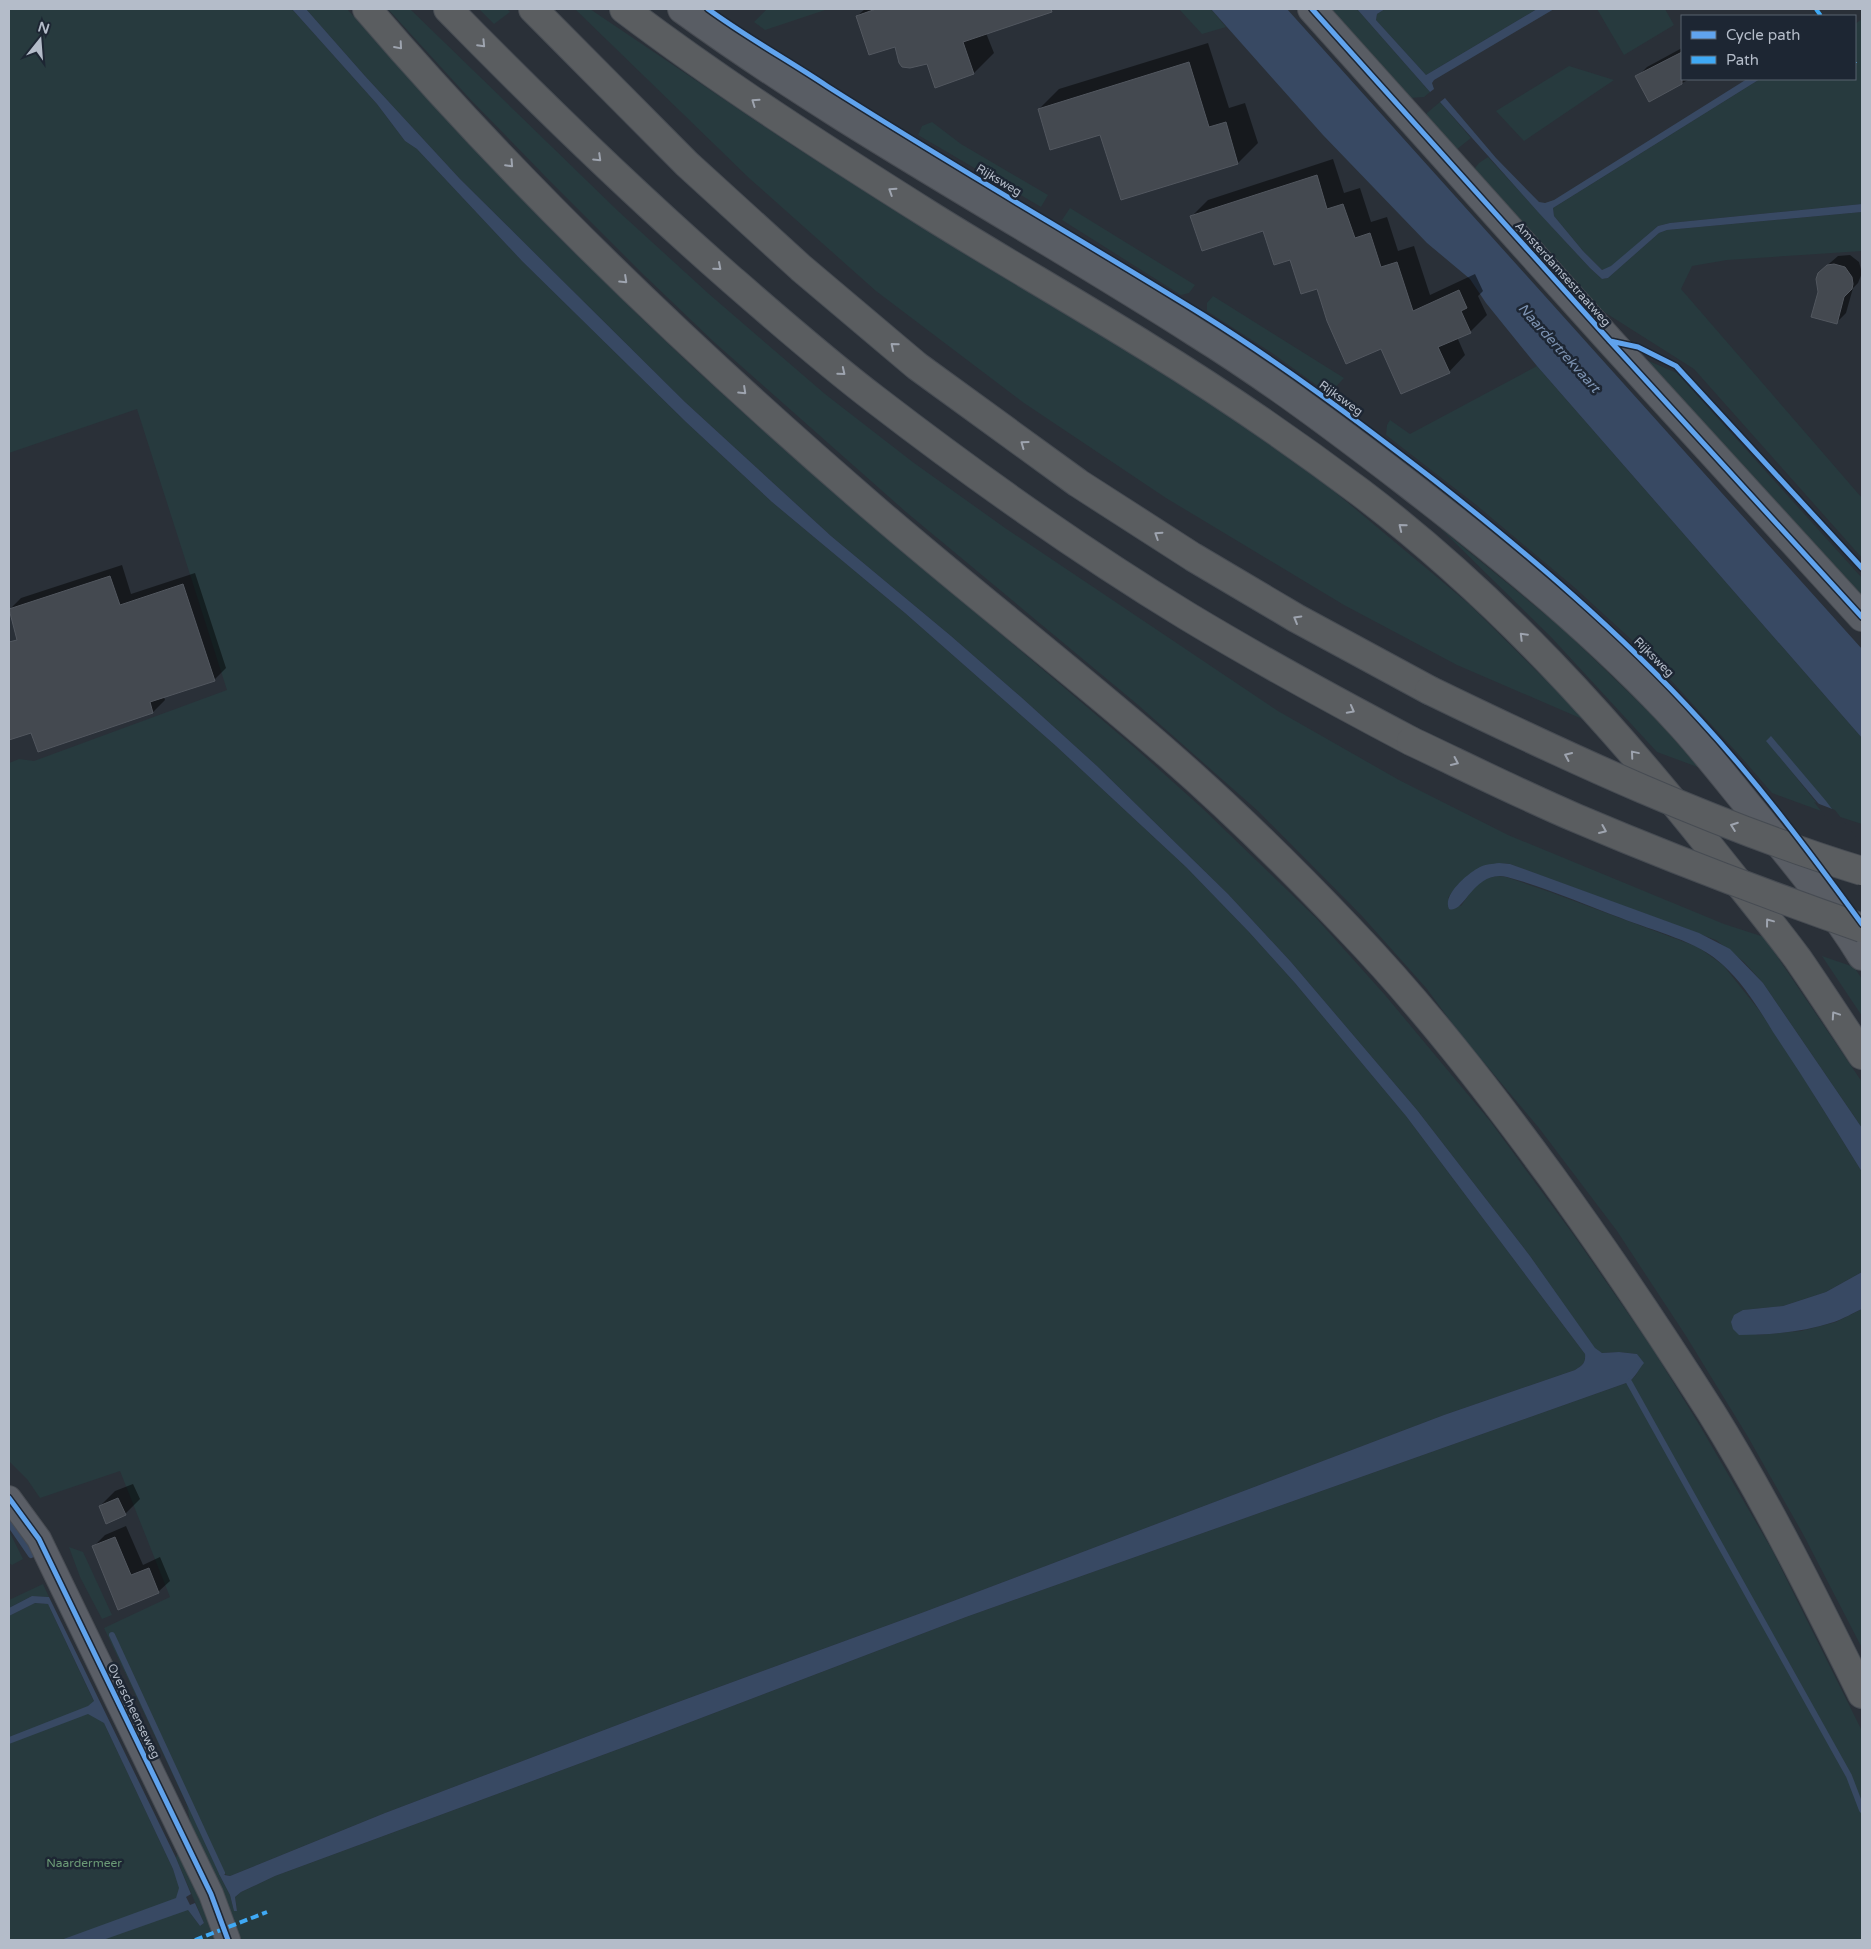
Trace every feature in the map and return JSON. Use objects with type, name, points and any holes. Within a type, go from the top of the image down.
[{"type":"highway","points":[[367,9],[416,65],[571,229],[794,439],[897,528],[1168,754],[1266,844],[1352,931],[1429,1016],[1500,1107],[1612,1260],[1708,1408],[1804,1576],[1862,1694]]},
{"type":"highway","points":[[448,9],[649,208],[773,316],[874,399],[1049,526],[1122,575],[1187,616],[1308,687],[1411,741],[1518,792],[1626,839],[1748,888],[1862,928]]},
{"type":"highway","points":[[533,9],[687,164],[801,268],[917,366],[1078,483],[1193,557],[1296,618],[1428,690],[1504,727],[1717,819],[1862,872]]},
{"type":"highway","points":[[624,9],[669,43],[787,123],[933,217],[1152,349],[1237,404],[1360,493],[1410,533],[1531,644],[1628,747],[1699,833],[1793,953],[1862,1055]]},
{"type":"main road","points":[[682,9],[804,93],[962,191],[1145,300],[1233,357],[1349,437],[1466,528],[1586,630],[1684,728],[1791,858],[1862,956]]},
{"type":"main road","name":"Amsterdamsestraatweg","points":[[1312,9],[1610,341],[1862,617]]},
{"type":"street","name":"Overscheenseweg","points":[[9,1498],[40,1540],[211,1894],[228,1940]]},
{"type":"green space","points":[[9,9],[292,9],[377,104],[405,141],[417,149],[522,261],[686,422],[772,502],[905,613],[1056,746],[1186,867],[1249,932],[1295,983],[1406,1116],[1585,1354],[1583,1364],[1575,1370],[1444,1415],[924,1612],[670,1705],[385,1813],[230,1876],[222,1873],[219,1874],[230,1895],[234,1911],[237,1910],[235,1897],[241,1892],[275,1876],[646,1739],[966,1617],[1629,1382],[1637,1373],[1639,1367],[1637,1354],[1602,1353],[1595,1349],[1530,1256],[1417,1110],[1291,962],[1228,894],[1097,766],[1021,697],[831,536],[685,402],[460,179],[306,9],[347,9],[474,149],[632,309],[696,370],[795,459],[1134,747],[1202,808],[1316,918],[1385,995],[1490,1121],[1575,1237],[1652,1348],[1700,1426],[1772,1550],[1862,1731],[1862,1940],[236,1940],[193,1837],[187,1805],[104,1628],[170,1597],[120,1471],[40,1498],[27,1479],[9,1461],[9,763],[19,759],[34,761],[227,690],[137,409],[9,453]]},
{"type":"green space","points":[[388,9],[410,9],[618,211],[709,294],[825,394],[914,463],[1005,528],[1278,711],[1399,780],[1508,835],[1724,924],[1764,937],[1862,1082],[1862,1128],[1763,983],[1744,962],[1716,940],[1510,864],[1490,865],[1474,872],[1460,883],[1448,898],[1461,906],[1474,887],[1487,878],[1506,877],[1698,947],[1723,965],[1759,1010],[1862,1172],[1862,1272],[1826,1292],[1783,1306],[1743,1310],[1757,1335],[1801,1331],[1836,1322],[1862,1309],[1862,1648],[1803,1534],[1748,1437],[1686,1336],[1617,1231],[1539,1128],[1460,1034],[1427,989],[1362,916],[1258,811],[1137,704],[906,512],[714,342],[544,175],[471,100]]},
{"type":"green space","points":[[479,9],[507,9],[510,12],[494,24]]},
{"type":"green space","points":[[575,9],[590,9],[795,147],[1197,393],[1329,487],[1469,604],[1587,721],[1457,665],[1344,605],[1166,498],[1024,403],[876,291],[749,178]]},
{"type":"green space","points":[[767,9],[828,9],[765,30],[754,22]]},
{"type":"green space","points":[[1179,9],[1211,9],[1226,27],[1202,34]]},
{"type":"green space","points":[[1323,9],[1357,9],[1430,92],[1424,97],[1410,98]]},
{"type":"green space","points":[[1385,9],[1537,9],[1426,75],[1376,20],[1377,14]]},
{"type":"green space","points":[[1597,9],[1665,9],[1674,25],[1624,55]]},
{"type":"green space","points":[[1862,19],[1862,204],[1670,223],[1658,226],[1611,267],[1602,270],[1583,251],[1554,216],[1553,208],[1758,80],[1856,80],[1856,23]]},
{"type":"green space","points":[[1569,66],[1614,80],[1524,141],[1496,111]]},
{"type":"green space","points":[[1440,102],[1471,138],[1456,150],[1425,125],[1427,113]]},
{"type":"green space","points":[[932,122],[961,144],[1048,195],[1041,207],[918,135],[922,126]]},
{"type":"green space","points":[[1488,157],[1602,279],[1608,278],[1659,233],[1667,230],[1862,212],[1862,251],[1727,260],[1692,266],[1681,289],[1862,498],[1862,558],[1694,369],[1601,310],[1585,295],[1472,172],[1479,163]]},
{"type":"green space","points":[[1070,208],[1195,285],[1189,293],[1181,295],[1062,220]]},
{"type":"green space","points":[[1213,296],[1344,378],[1329,394],[1272,353],[1207,311],[1207,303]]},
{"type":"green space","points":[[1644,359],[1677,373],[1862,578],[1862,605]]},
{"type":"green space","points":[[1537,366],[1862,738],[1862,824],[1837,816],[1771,737],[1767,741],[1824,812],[1772,793],[1646,653],[1574,587],[1475,504],[1386,435],[1387,425],[1390,420],[1410,434]]},
{"type":"green space","points":[[1440,528],[1563,629],[1651,714],[1703,769],[1657,752],[1551,637]]},
{"type":"green space","points":[[1822,956],[1854,967],[1862,979],[1862,1016]]},
{"type":"green space","points":[[9,1531],[23,1559],[12,1565],[9,1563]]},
{"type":"green space","points":[[69,1547],[83,1552],[112,1615],[102,1619],[80,1577]]},
{"type":"green space","points":[[43,1584],[49,1597],[32,1596],[9,1608],[9,1600]]},
{"type":"green space","name":"Naardermeer","points":[[35,1603],[48,1604],[173,1869],[188,1910],[200,1926],[204,1923],[176,1858],[179,1847],[218,1940],[9,1940],[9,1616]]},
{"type":"water","points":[[292,9],[306,9],[460,179],[685,402],[831,536],[1021,697],[1097,766],[1228,894],[1291,962],[1417,1110],[1530,1256],[1595,1348],[1602,1353],[1637,1354],[1644,1363],[1629,1382],[966,1617],[646,1739],[275,1876],[241,1892],[235,1897],[237,1911],[234,1911],[230,1895],[219,1874],[230,1876],[385,1813],[670,1705],[924,1612],[1444,1415],[1575,1370],[1585,1360],[1585,1354],[1406,1116],[1295,983],[1249,932],[1186,867],[1056,746],[905,613],[772,502],[686,422],[522,261],[417,149],[405,141],[377,104]]},
{"type":"water","name":"Naardertrekvaart","points":[[1211,9],[1287,9],[1862,649],[1862,738],[1537,366],[1486,303],[1470,279],[1427,243],[1323,135]]},
{"type":"water","points":[[1357,9],[1385,9],[1377,14],[1376,20],[1426,75],[1537,9],[1554,9],[1434,80],[1432,83],[1434,89],[1430,92]]},
{"type":"water","points":[[1745,80],[1758,80],[1553,208],[1554,216],[1583,251],[1602,270],[1611,266],[1658,226],[1670,223],[1862,204],[1862,212],[1667,230],[1659,233],[1608,278],[1602,279],[1538,212],[1440,102],[1445,98],[1496,158],[1539,202],[1545,203],[1554,200]]},
{"type":"water","points":[[1771,736],[1826,801],[1862,849],[1862,861],[1818,803],[1766,741]]},
{"type":"water","points":[[1499,863],[1510,864],[1699,933],[1730,949],[1763,983],[1862,1128],[1862,1172],[1750,997],[1723,965],[1701,949],[1675,937],[1507,877],[1496,876],[1486,879],[1460,905],[1454,909],[1449,909],[1449,897],[1463,879],[1480,867]]},
{"type":"water","points":[[1862,1272],[1862,1309],[1841,1319],[1799,1331],[1775,1334],[1739,1335],[1733,1329],[1731,1322],[1734,1315],[1743,1310],[1783,1306],[1826,1292]]},
{"type":"water","points":[[32,1596],[49,1597],[176,1858],[191,1894],[186,1897],[190,1905],[195,1903],[204,1923],[200,1926],[188,1910],[103,1940],[61,1940],[176,1898],[179,1888],[173,1869],[104,1723],[88,1714],[9,1744],[9,1737],[88,1706],[94,1701],[48,1604],[35,1603],[9,1616],[9,1608]]},
{"type":"pier","points":[[1814,802],[1835,810],[1862,845],[1862,864]]},
{"type":"building","points":[[876,9],[1051,9],[1052,12],[963,42],[974,74],[935,88],[927,64],[910,68],[902,67],[899,63],[895,47],[869,55],[856,16]]},
{"type":"building","points":[[1681,53],[1682,84],[1649,102],[1635,76]]},
{"type":"building","points":[[1189,62],[1209,127],[1226,122],[1238,164],[1121,200],[1100,135],[1050,150],[1038,109]]},
{"type":"building","points":[[1317,175],[1327,209],[1343,204],[1355,238],[1370,233],[1381,267],[1397,262],[1413,311],[1459,290],[1467,308],[1461,311],[1471,333],[1438,347],[1450,373],[1401,394],[1381,349],[1346,364],[1327,321],[1317,289],[1301,294],[1290,260],[1274,265],[1263,231],[1202,251],[1190,216]]},
{"type":"building","points":[[1834,264],[1845,267],[1852,277],[1853,284],[1852,289],[1844,297],[1837,324],[1811,317],[1818,292],[1816,279],[1818,273],[1827,265]]},
{"type":"building","points":[[110,576],[120,605],[183,584],[215,681],[150,702],[153,713],[38,752],[31,733],[9,740],[9,642],[17,640],[9,609]]},
{"type":"building","points":[[118,1498],[126,1515],[106,1524],[99,1506]]},
{"type":"building","points":[[115,1537],[131,1575],[149,1568],[159,1593],[118,1610],[92,1546]]},
{"type":"waterway","points":[[1629,1382],[1849,1776],[1862,1810]]},
{"type":"waterway","points":[[9,1523],[31,1555]]},
{"type":"waterway","points":[[112,1635],[222,1873]]},
{"type":"marked path","points":[[1816,9],[1820,15]]},
{"type":"marked path","points":[[195,1940],[267,1912]]},
{"type":"cycle path","name":"Rijksweg","points":[[708,9],[752,39],[874,115],[1233,334],[1320,394],[1434,480],[1572,594],[1669,687],[1722,744],[1764,794],[1862,924]]},
{"type":"cycle path","points":[[1312,9],[1610,341],[1862,617]]},
{"type":"cycle path","points":[[1610,341],[1638,347],[1676,366],[1862,568]]},
{"type":"cycle path","points":[[9,1498],[39,1539],[211,1894],[228,1940]]}]
